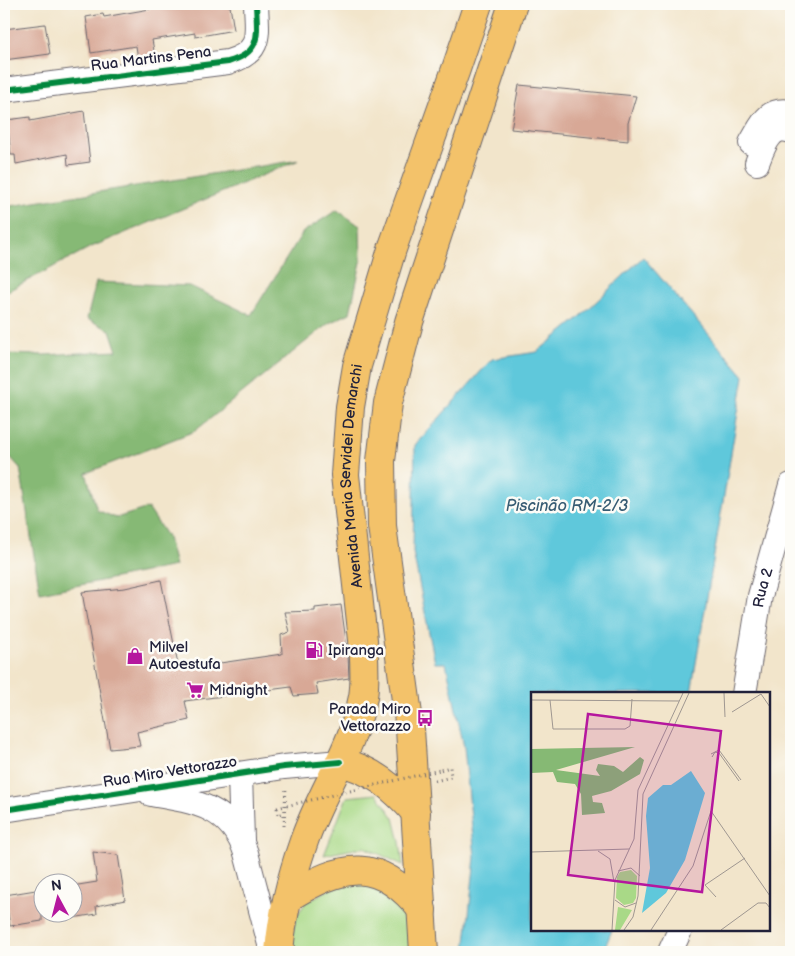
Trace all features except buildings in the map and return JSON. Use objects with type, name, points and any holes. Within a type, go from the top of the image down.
[{"type":"main road","name":"Avenida Maria Servidei Demarchi","points":[[279,952],[289,897],[304,841],[340,762],[360,707],[364,682],[363,640],[345,475],[350,407],[357,366],[392,249],[478,4]]},
{"type":"main road","name":"Avenida Maria Servidei Demarchi","points":[[424,952],[410,729],[382,526],[381,461],[384,427],[398,357],[513,4]]},
{"type":"main road","points":[[340,762],[355,766],[383,780],[416,813]]},
{"type":"main road","points":[[289,897],[313,882],[332,874],[363,870],[382,875],[404,888],[422,910]]},
{"type":"street","name":"Rua Martins Pena","points":[[4,90],[237,60],[253,48],[257,40],[256,4]]},
{"type":"street","points":[[791,112],[781,110],[769,116],[754,153],[776,131],[782,129],[791,131]]},
{"type":"street","name":"Rua 2","points":[[744,692],[760,596],[791,485]]},
{"type":"street","name":"Rua Miro Vettorazzo","points":[[4,810],[284,767],[340,762]]},
{"type":"street","points":[[240,774],[242,840]]},
{"type":"street","name":"Rua Miro Vettorazzo","points":[[132,791],[176,798],[207,807],[227,820],[242,840],[272,952]]},
{"type":"street","points":[[670,952],[680,931]]},
{"type":"path","points":[[283,832],[287,793],[284,767]]},
{"type":"path","points":[[286,813],[278,815],[277,808],[450,768],[451,777],[442,780]]},
{"type":"green space","points":[[299,160],[89,248],[4,293],[4,207]]},
{"type":"green space","points":[[337,210],[360,226],[361,262],[350,313],[329,323],[195,431],[86,473],[97,510],[116,518],[148,508],[168,538],[175,566],[40,593],[20,468],[4,450],[4,354],[44,355],[117,351],[110,330],[87,319],[96,282],[190,286],[251,315],[303,232]]},
{"type":"green space","points":[[377,794],[394,818],[403,865],[364,847],[324,855],[347,797]]},
{"type":"green space","points":[[343,882],[369,882],[384,889],[407,912],[412,931],[412,952],[289,952],[296,917],[306,902]]},
{"type":"water","name":"Piscinão RM-2/3","points":[[643,257],[744,376],[691,692],[531,692],[531,931],[612,931],[603,952],[465,952],[475,857],[464,747],[446,663],[435,663],[413,552],[415,445],[492,359],[537,352],[579,318]]},
{"type":"cycle path","points":[[4,90],[228,62],[239,58],[253,47],[257,33],[256,4]]},
{"type":"cycle path","points":[[4,810],[284,767],[340,762]]},
{"type":"place","name":"Ipiranga","points":[[314,650]]},
{"type":"place","name":"Milvel Autoestufa","points":[[135,656]]},
{"type":"place","name":"Midnight","points":[[195,690]]},
{"type":"place","name":"Parada Miro Vettorazzo","points":[[425,718]]}]
